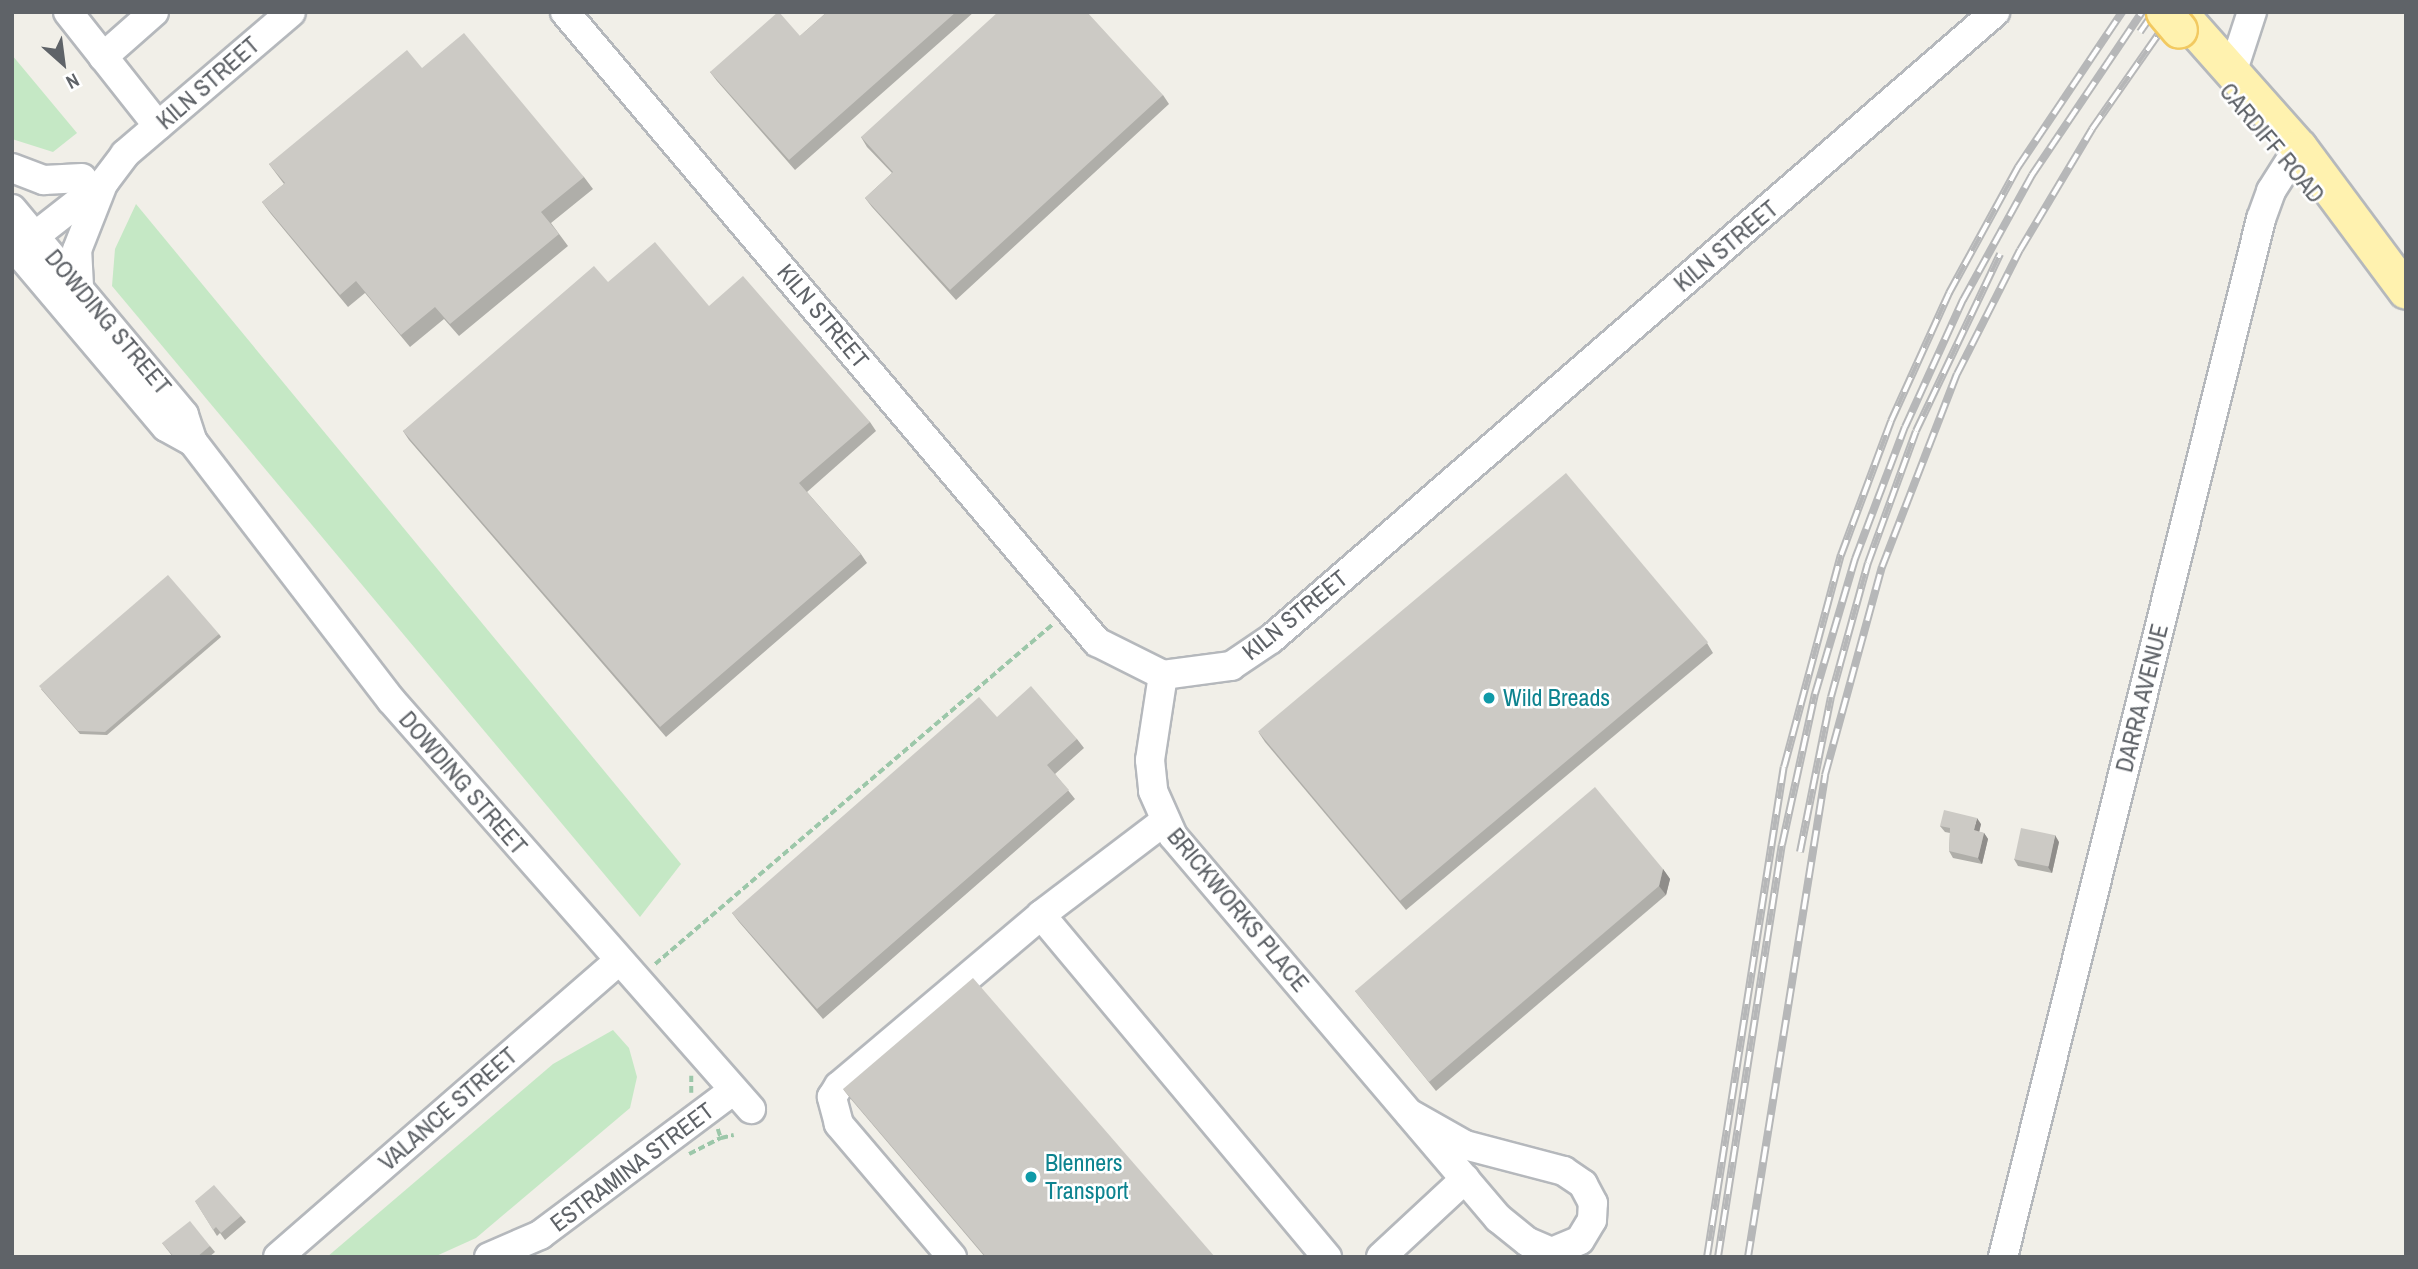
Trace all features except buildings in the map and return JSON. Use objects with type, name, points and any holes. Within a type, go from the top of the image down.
[{"type":"main road","name":"CARDIFF ROAD","points":[[2181,22],[2233,70],[2293,156]]},
{"type":"main road","name":"CARDIFF ROAD","points":[[2181,22],[2293,156],[2362,229],[2371,249],[2406,291]]},
{"type":"street","points":[[68,12],[158,126]]},
{"type":"street","points":[[103,57],[154,12]]},
{"type":"street","name":"KILN STREET","points":[[19,237],[125,154],[291,12]]},
{"type":"street","name":"KILN STREET","points":[[565,12],[1097,642],[1163,675],[1231,666],[1271,639],[1994,12]]},
{"type":"street","points":[[2181,22],[2222,29],[2244,12]]},
{"type":"street","points":[[2233,70],[2252,12]]},
{"type":"street","name":"DARRA AVENUE","points":[[2003,1257],[2261,219],[2293,156]]},
{"type":"street","points":[[12,168],[44,180],[93,180],[77,250],[79,286]]},
{"type":"street","name":"DOWDING STREET","points":[[19,237],[79,286],[184,415],[193,442],[391,700],[742,1100]]},
{"type":"street","name":"DOWDING STREET","points":[[19,237],[166,427],[193,442]]},
{"type":"street","name":"BRICKWORKS PLACE","points":[[1163,675],[1150,760],[1153,791],[1165,821],[1409,1113],[1498,1218],[1528,1242],[1552,1252],[1580,1240],[1592,1220],[1593,1203],[1583,1184],[1564,1171],[1465,1145],[1409,1113]]},
{"type":"street","points":[[951,1257],[839,1124],[832,1097],[839,1086],[1041,915],[1165,821]]},
{"type":"street","points":[[1041,915],[1327,1257]]},
{"type":"street","name":"VALANCE STREET","points":[[278,1257],[627,971]]},
{"type":"street","name":"ESTRAMINA STREET","points":[[489,1257],[540,1235],[742,1100]]},
{"type":"street","points":[[1381,1257],[1465,1179]]},
{"type":"path","points":[[627,971],[1052,623],[1064,635],[1080,622]]},
{"type":"green space","points":[[12,55],[77,133],[53,152],[12,139]]},
{"type":"green space","points":[[136,204],[681,864],[640,917],[112,286],[115,249]]},
{"type":"green space","points":[[613,1030],[629,1048],[637,1077],[630,1108],[476,1238],[434,1257],[327,1257],[553,1064]]},
{"type":"railway","points":[[1707,1257],[1784,767],[1841,555],[1891,421],[1949,293],[2018,167],[2122,12]]},
{"type":"railway","points":[[1718,1257],[1782,845],[1815,694],[1855,559],[1905,427],[1963,300],[2032,175],[2142,12]]},
{"type":"railway","points":[[2140,32],[2154,12]]},
{"type":"railway","points":[[1748,1257],[1825,775],[1882,567],[1957,374],[2020,250],[2092,129],[2174,12]]},
{"type":"railway","points":[[1800,852],[1831,697],[1868,563],[1916,431],[2000,254]]},
{"type":"place","name":"Wild Breads","points":[[1489,698]]},
{"type":"place","name":"Blenners Transport","points":[[1031,1177]]}]
